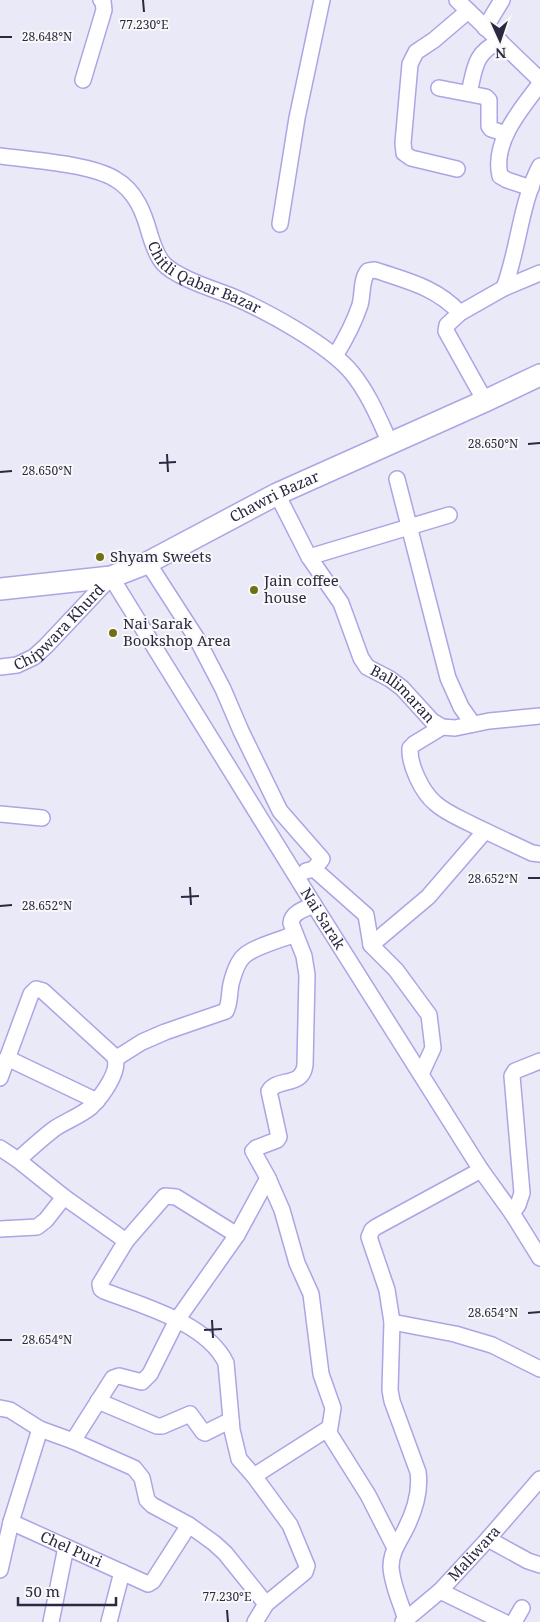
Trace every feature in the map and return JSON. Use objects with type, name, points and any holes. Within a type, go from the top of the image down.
[{"type":"street","points":[[83,80],[104,10],[103,1],[101,0]]},
{"type":"street","points":[[280,224],[297,118],[322,0]]},
{"type":"street","points":[[457,0],[540,80]]},
{"type":"street","points":[[485,28],[502,0]]},
{"type":"street","points":[[457,169],[411,158],[404,153],[403,143],[410,64],[416,52],[434,40],[468,11]]},
{"type":"street","points":[[469,93],[477,61],[482,52],[488,46],[500,41]]},
{"type":"street","points":[[531,188],[500,176],[498,168],[506,134],[514,118],[540,84]]},
{"type":"street","points":[[439,88],[482,96],[489,100],[490,129],[506,134]]},
{"type":"street","name":"Chitli Qabar Bazar","points":[[0,156],[86,168],[114,178],[130,190],[144,213],[154,247],[163,263],[178,274],[246,302],[335,356],[352,373],[367,395],[390,443]]},
{"type":"street","points":[[504,288],[522,214],[540,166]]},
{"type":"street","points":[[335,356],[344,342],[360,305],[364,275],[368,271],[375,270],[432,290],[449,301],[460,313]]},
{"type":"street","points":[[485,401],[446,331],[447,325],[460,313],[504,288],[540,273]]},
{"type":"street","name":"Chawri Bazar","points":[[0,589],[111,577],[148,563],[277,494],[540,375]]},
{"type":"street","points":[[397,479],[439,649],[448,678],[461,707],[473,724]]},
{"type":"street","name":"Ballimaran","points":[[277,494],[309,557],[341,603],[361,658],[367,667],[402,688],[432,721],[442,727],[455,728],[540,716]]},
{"type":"street","points":[[309,557],[449,515]]},
{"type":"street","points":[[148,563],[197,638],[280,810],[322,859],[314,869],[294,874]]},
{"type":"street","name":"Chipwara Khurd","points":[[0,667],[17,664],[34,657],[111,577]]},
{"type":"street","name":"Nai Sarak","points":[[111,577],[294,874],[481,1170],[512,1213],[540,1258]]},
{"type":"street","points":[[442,727],[410,748],[412,767],[433,802],[445,811],[485,831],[532,853],[540,854]]},
{"type":"street","points":[[0,814],[42,818]]},
{"type":"street","points":[[371,945],[428,897],[485,831]]},
{"type":"street","points":[[314,869],[366,915],[371,945],[396,970],[428,1015],[433,1048],[421,1074]]},
{"type":"street","points":[[314,905],[292,917],[291,923],[304,956],[308,976],[306,1066],[299,1078],[274,1086],[269,1091],[279,1138],[256,1148],[254,1151],[282,1210],[292,1252],[311,1294],[321,1374],[333,1408],[329,1433],[368,1495],[395,1548]]},
{"type":"street","points":[[116,1059],[142,1042],[165,1032],[226,1012],[230,1000],[231,985],[237,966],[243,956],[295,934]]},
{"type":"street","points":[[0,1078],[31,994],[36,989],[43,992],[116,1059],[114,1073],[97,1100],[83,1112],[67,1120],[39,1141],[18,1160]]},
{"type":"street","points":[[7,1058],[97,1100]]},
{"type":"street","points":[[512,1213],[518,1205],[522,1193],[512,1076],[515,1071],[540,1061]]},
{"type":"street","points":[[0,1148],[126,1242]]},
{"type":"street","points":[[405,1621],[391,1567],[395,1548],[412,1515],[420,1483],[418,1472],[392,1401],[390,1390],[392,1322],[387,1290],[370,1241],[370,1233],[376,1227],[481,1170]]},
{"type":"street","points":[[73,1440],[111,1380],[116,1376],[136,1382],[142,1382],[147,1379],[178,1320],[237,1235],[268,1178]]},
{"type":"street","points":[[237,1235],[176,1197],[169,1195],[161,1199],[126,1242],[102,1281],[102,1289],[178,1320],[203,1337],[222,1355],[226,1364],[231,1420],[239,1459],[290,1525],[307,1566],[305,1572],[266,1604],[255,1622]]},
{"type":"street","points":[[0,1229],[37,1227],[46,1220],[64,1197]]},
{"type":"street","points":[[392,1322],[455,1334],[492,1344],[540,1369]]},
{"type":"street","points":[[98,1401],[157,1426],[162,1426],[190,1414],[205,1433],[231,1420]]},
{"type":"street","points":[[0,1408],[10,1410],[40,1429],[73,1440],[134,1468],[142,1478],[147,1500],[152,1505],[189,1525],[214,1543],[225,1553],[266,1604]]},
{"type":"street","points":[[254,1476],[329,1428]]},
{"type":"street","points":[[0,1570],[11,1522],[40,1429]]},
{"type":"street","name":"Maliwara","points":[[405,1621],[440,1591],[540,1479]]},
{"type":"street","name":"Chel Puri","points":[[11,1522],[145,1584],[151,1583],[189,1525]]},
{"type":"street","points":[[488,1539],[540,1566]]},
{"type":"street","points":[[51,1622],[66,1547]]},
{"type":"street","points":[[109,1622],[122,1572]]},
{"type":"street","points":[[440,1591],[504,1622]]},
{"type":"street","points":[[514,1622],[522,1608]]},
{"type":"place","name":"Shyam Sweets","points":[[100,557]]},
{"type":"place","name":"Jain coffee house","points":[[254,590]]},
{"type":"place","name":"Nai Sarak Bookshop Area","points":[[113,633]]}]
